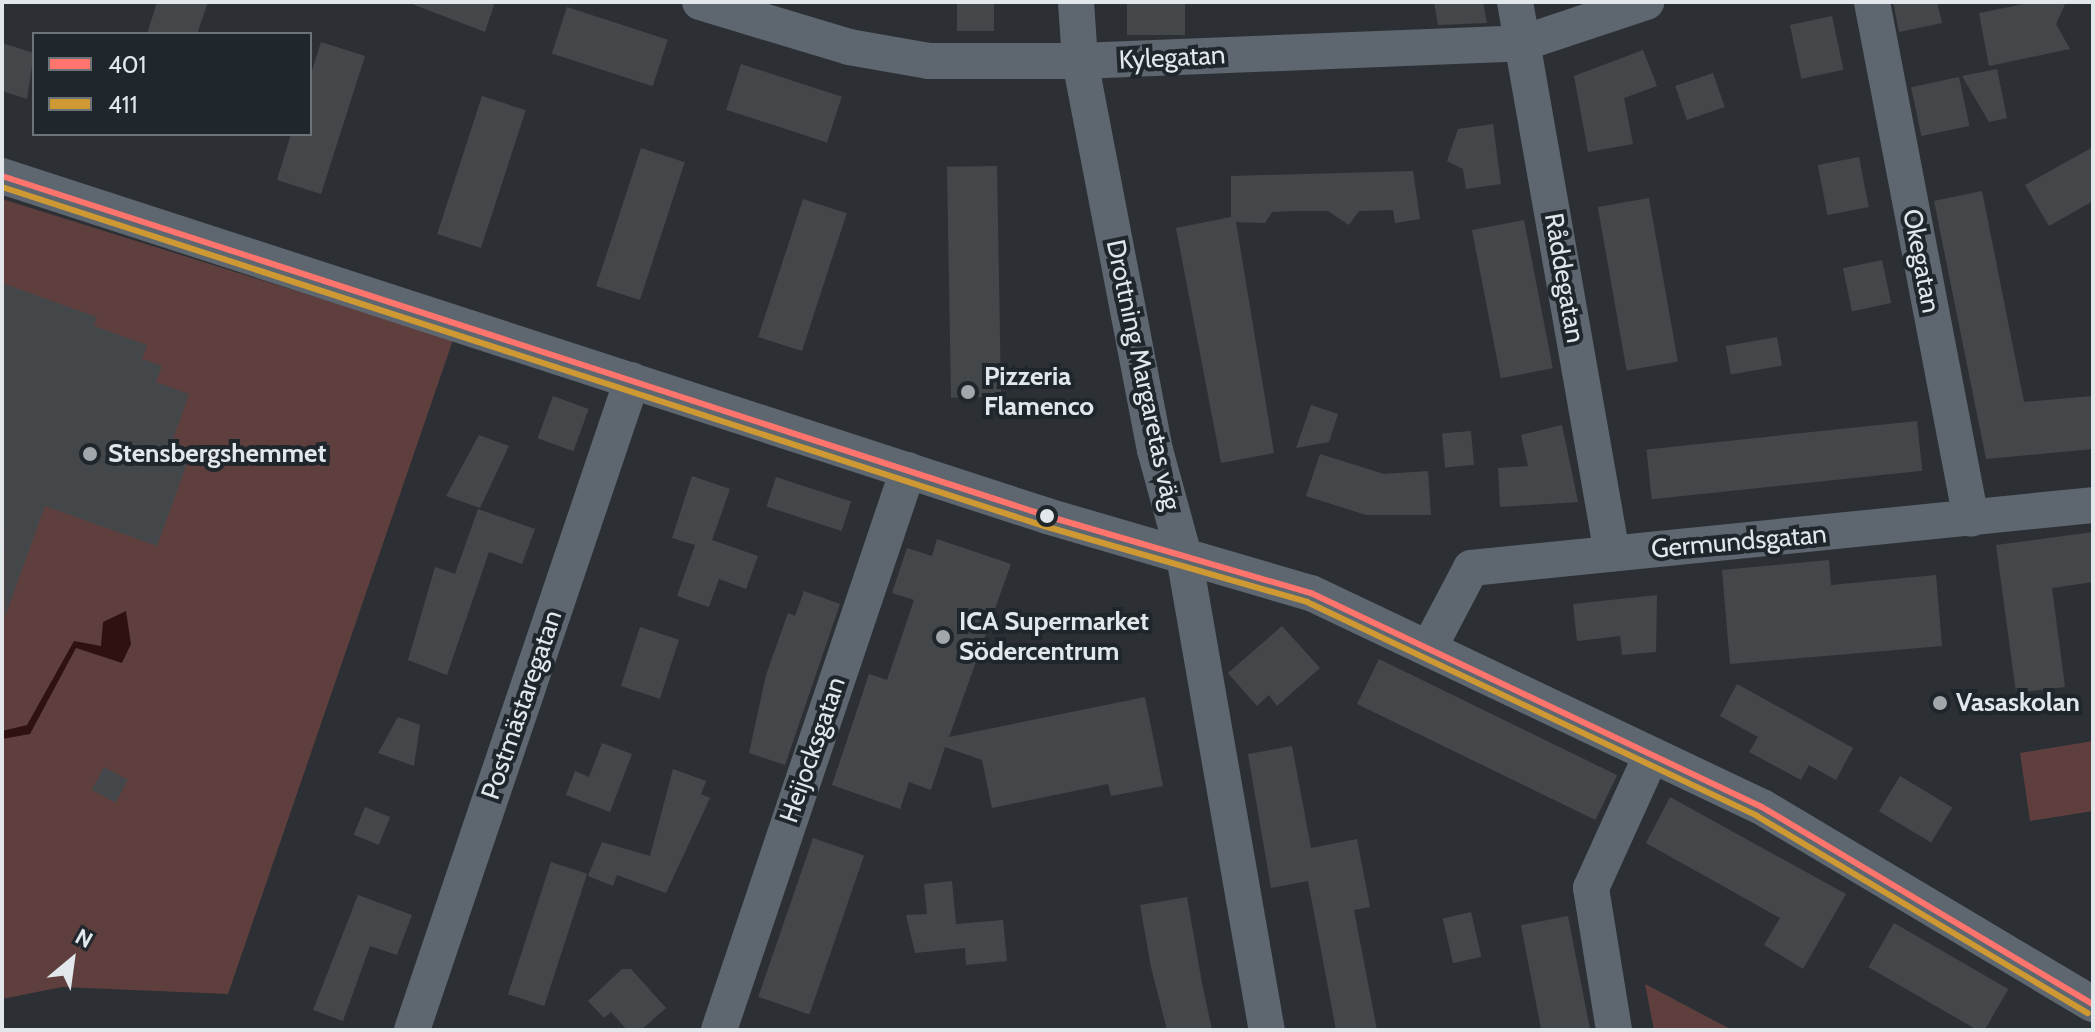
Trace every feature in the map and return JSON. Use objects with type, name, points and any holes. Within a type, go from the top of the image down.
[{"type":"street","name":"Kylegatan","points":[[700,2],[849,47],[929,61],[1080,61],[1523,43],[1646,2]]},
{"type":"street","name":"Drottning Margaretas väg","points":[[1076,2],[1080,61],[1155,450],[1184,556],[1267,1030]]},
{"type":"street","name":"Råddegatan","points":[[1515,2],[1612,554]]},
{"type":"street","name":"Okegatan","points":[[1872,2],[1971,519]]},
{"type":"street","points":[[2,176],[908,470],[1311,593],[1431,644],[1651,756],[1762,807],[2093,1004]]},
{"type":"street","name":"Postmästaregatan","points":[[412,1030],[632,380]]},
{"type":"street","name":"Heijocksgatan","points":[[719,1030],[908,470]]},
{"type":"street","name":"Germundsgatan","points":[[1431,644],[1471,568],[2093,505]]},
{"type":"street","points":[[1614,1030],[1591,888],[1651,756]]},
{"type":"shaded area","points":[[2,199],[453,340],[228,994],[62,987],[2,999]]},
{"type":"shaded area","points":[[126,611],[131,644],[122,663],[76,648],[30,734],[2,739],[2,731],[27,725],[74,641],[101,646],[103,622]]},
{"type":"shaded area","points":[[2093,741],[2093,811],[2030,821],[2020,753]]},
{"type":"shaded area","points":[[1645,984],[1732,1030],[1654,1030]]},
{"type":"building","points":[[157,2],[208,2],[198,32],[148,32]]},
{"type":"building","points":[[407,2],[495,2],[485,32]]},
{"type":"building","points":[[957,2],[994,2],[994,31],[957,31]]},
{"type":"building","points":[[1127,2],[1185,2],[1185,35],[1127,35]]},
{"type":"building","points":[[1434,2],[1483,2],[1487,23],[1438,25]]},
{"type":"building","points":[[1893,2],[1937,2],[1942,23],[1899,32]]},
{"type":"building","points":[[2034,2],[2066,2],[2056,24],[2070,49],[1989,66],[1979,13]]},
{"type":"building","points":[[567,7],[668,40],[653,86],[552,54]]},
{"type":"building","points":[[1832,16],[1843,70],[1801,79],[1790,25]]},
{"type":"building","points":[[321,42],[365,56],[321,194],[277,180],[290,136],[312,136],[312,71]]},
{"type":"building","points":[[2,43],[32,52],[27,99],[2,91]]},
{"type":"building","points":[[1643,50],[1657,86],[1624,98],[1633,144],[1588,152],[1574,76]]},
{"type":"building","points":[[741,64],[842,97],[827,142],[726,110]]},
{"type":"building","points":[[1997,69],[2007,118],[1989,122],[1962,76]]},
{"type":"building","points":[[1713,73],[1725,107],[1687,120],[1675,86]]},
{"type":"building","points":[[1959,77],[1969,126],[1921,136],[1911,87]]},
{"type":"building","points":[[482,96],[526,110],[481,248],[437,234]]},
{"type":"building","points":[[1493,124],[1501,184],[1466,189],[1463,169],[1447,161],[1458,129]]},
{"type":"building","points":[[2093,147],[2093,201],[2049,226],[2025,185]]},
{"type":"building","points":[[641,148],[685,162],[640,300],[596,286]]},
{"type":"building","points":[[1859,157],[1869,207],[1828,215],[1818,165]]},
{"type":"building","points":[[997,166],[1001,397],[951,398],[947,167]]},
{"type":"building","points":[[1413,171],[1420,219],[1395,223],[1393,210],[1359,211],[1349,225],[1328,211],[1293,211],[1272,212],[1265,223],[1236,222],[1274,453],[1221,463],[1176,228],[1231,217],[1231,176]]},
{"type":"building","points":[[1982,191],[2024,402],[2093,396],[2093,449],[1986,459],[1934,201]]},
{"type":"building","points":[[1649,198],[1678,361],[1627,371],[1598,207]]},
{"type":"building","points":[[803,199],[847,213],[802,351],[758,337]]},
{"type":"building","points":[[1524,220],[1553,368],[1501,378],[1472,230]]},
{"type":"building","points":[[1882,260],[1891,303],[1852,311],[1843,268]]},
{"type":"building","name":"Stensbergshemmet","points":[[2,283],[97,317],[94,326],[147,345],[142,359],[162,366],[156,382],[189,394],[169,451],[189,458],[157,546],[45,506],[5,617]]},
{"type":"building","points":[[1777,337],[1782,366],[1731,375],[1726,346]]},
{"type":"building","points":[[553,396],[589,409],[573,451],[538,438]]},
{"type":"building","points":[[1311,405],[1338,414],[1329,442],[1296,448]]},
{"type":"building","points":[[1917,421],[1922,471],[1652,499],[1646,449]]},
{"type":"building","points":[[1562,425],[1578,502],[1500,507],[1498,468],[1528,466],[1521,435]]},
{"type":"building","points":[[1471,431],[1474,465],[1445,467],[1442,434]]},
{"type":"building","points":[[479,435],[509,446],[480,508],[446,496]]},
{"type":"building","points":[[1320,454],[1384,474],[1428,471],[1431,515],[1366,515],[1306,496]]},
{"type":"building","points":[[692,476],[730,489],[712,540],[758,556],[746,589],[719,579],[709,607],[677,596],[695,545],[672,538]]},
{"type":"building","points":[[776,477],[851,501],[842,531],[766,506]]},
{"type":"building","points":[[478,509],[535,529],[522,564],[489,552],[447,675],[408,660],[435,567],[455,574]]},
{"type":"building","points":[[2093,532],[2093,582],[2052,588],[2065,687],[2016,693],[1996,545]]},
{"type":"building","name":"ICA Supermarket Södercentrum","points":[[937,539],[1011,564],[949,737],[1145,697],[1163,786],[1111,796],[1108,784],[992,808],[982,760],[945,747],[931,790],[909,782],[900,809],[832,785],[869,674],[887,680],[914,600],[892,593],[907,548],[932,556]]},
{"type":"building","points":[[1829,560],[1831,585],[1936,575],[1942,646],[1730,664],[1722,570]]},
{"type":"building","points":[[804,591],[840,604],[785,765],[749,753],[766,675],[788,613],[795,616]]},
{"type":"building","points":[[1657,595],[1656,652],[1622,655],[1620,636],[1577,641],[1573,604]]},
{"type":"building","points":[[1282,626],[1320,668],[1277,706],[1269,695],[1257,706],[1228,673]]},
{"type":"building","points":[[640,627],[679,640],[660,699],[621,686]]},
{"type":"building","points":[[1379,659],[1617,775],[1595,820],[1357,704]]},
{"type":"building","points":[[1737,684],[1853,748],[1836,780],[1809,765],[1801,780],[1749,752],[1758,737],[1720,716]]},
{"type":"building","points":[[398,717],[420,725],[414,766],[378,753]]},
{"type":"building","points":[[602,743],[632,754],[610,812],[566,795],[575,771],[589,777]]},
{"type":"building","points":[[1292,746],[1311,848],[1357,839],[1370,907],[1354,910],[1377,1030],[1336,1030],[1308,881],[1271,888],[1248,754]]},
{"type":"building","points":[[104,767],[128,780],[116,803],[92,790]]},
{"type":"building","points":[[673,769],[706,781],[701,794],[710,798],[666,893],[617,875],[613,886],[588,876],[602,842],[650,856]]},
{"type":"building","points":[[1900,776],[1952,807],[1931,843],[1879,811]]},
{"type":"building","points":[[1670,797],[1846,894],[1803,969],[1764,945],[1780,918],[1646,843]]},
{"type":"building","points":[[365,807],[390,817],[379,845],[354,835]]},
{"type":"building","points":[[813,838],[864,856],[809,1014],[758,997]]},
{"type":"building","points":[[551,862],[587,874],[544,1006],[508,994]]},
{"type":"building","points":[[952,881],[956,924],[1003,920],[1007,961],[966,965],[965,948],[915,953],[906,915],[927,914],[924,884]]},
{"type":"building","points":[[358,895],[412,915],[397,955],[370,946],[343,1021],[313,1010]]},
{"type":"building","points":[[1187,897],[1212,1030],[1167,1030],[1151,967],[1140,905]]},
{"type":"building","points":[[1471,912],[1481,957],[1453,963],[1443,919]]},
{"type":"building","points":[[1568,916],[1590,1030],[1541,1030],[1521,925]]},
{"type":"building","points":[[1894,923],[2008,989],[1985,1030],[1977,1030],[1868,967]]},
{"type":"building","points":[[622,969],[631,969],[666,1008],[641,1030],[627,1030],[611,1012],[604,1018],[588,1001]]},
{"type":"transit line","name":"401","points":[[2,176],[1047,516],[1311,593],[1762,807],[2093,1004]]},
{"type":"transit line","name":"411","points":[[2,187],[1044,526],[1307,602],[1757,816],[2088,1013]]},
{"type":"place","name":"Pizzeria Flamenco","points":[[968,392]]},
{"type":"place","name":"Stensbergshemmet","points":[[90,454]]},
{"type":"place","name":"ICA Supermarket Södercentrum","points":[[943,637]]},
{"type":"place","name":"Vasaskolan","points":[[1940,703]]}]
